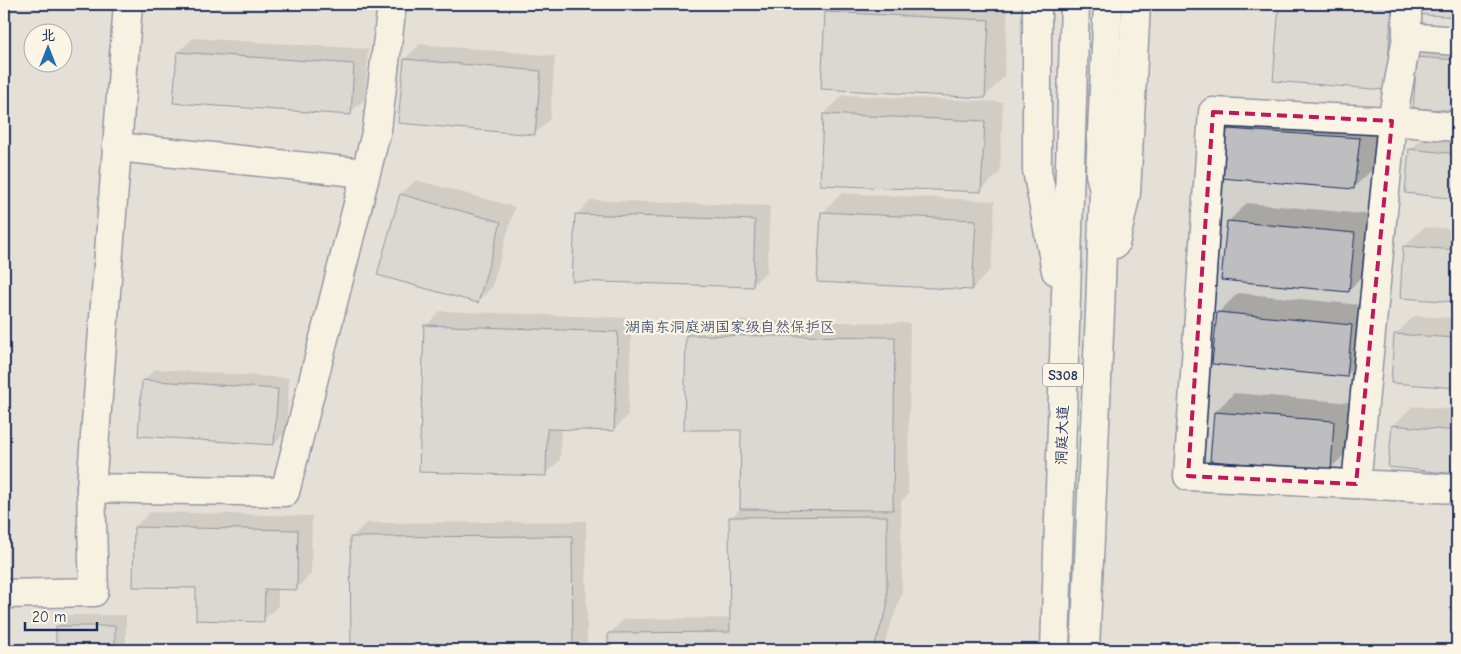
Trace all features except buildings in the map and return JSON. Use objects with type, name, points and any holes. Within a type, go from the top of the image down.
[{"type":"street","points":[[4,594],[94,592],[91,488],[128,4]]},
{"type":"street","points":[[91,488],[285,492],[377,129],[392,4]]},
{"type":"street","points":[[1037,4],[1037,170],[1065,322]]},
{"type":"street","name":"洞庭大道","points":[[1055,650],[1075,4]]},
{"type":"street","name":"S308","points":[[1085,650],[1100,312],[1104,190],[1100,174],[1108,4]]},
{"type":"street","points":[[1100,312],[1126,193],[1136,4]]},
{"type":"street","points":[[1356,484],[1392,121],[1407,37],[1407,4]]},
{"type":"street","points":[[1407,37],[1457,40]]},
{"type":"street","points":[[1457,127],[1392,121],[1213,112],[1188,476],[1457,489]]},
{"type":"street","points":[[117,147],[365,173]]},
{"type":"highlighted area","points":[[1213,112],[1392,121],[1356,484],[1188,476]]},
{"type":"green space","name":"湖南东洞庭湖国家级自然保护区","points":[[4,4],[1457,4],[1457,650],[4,650]]}]
